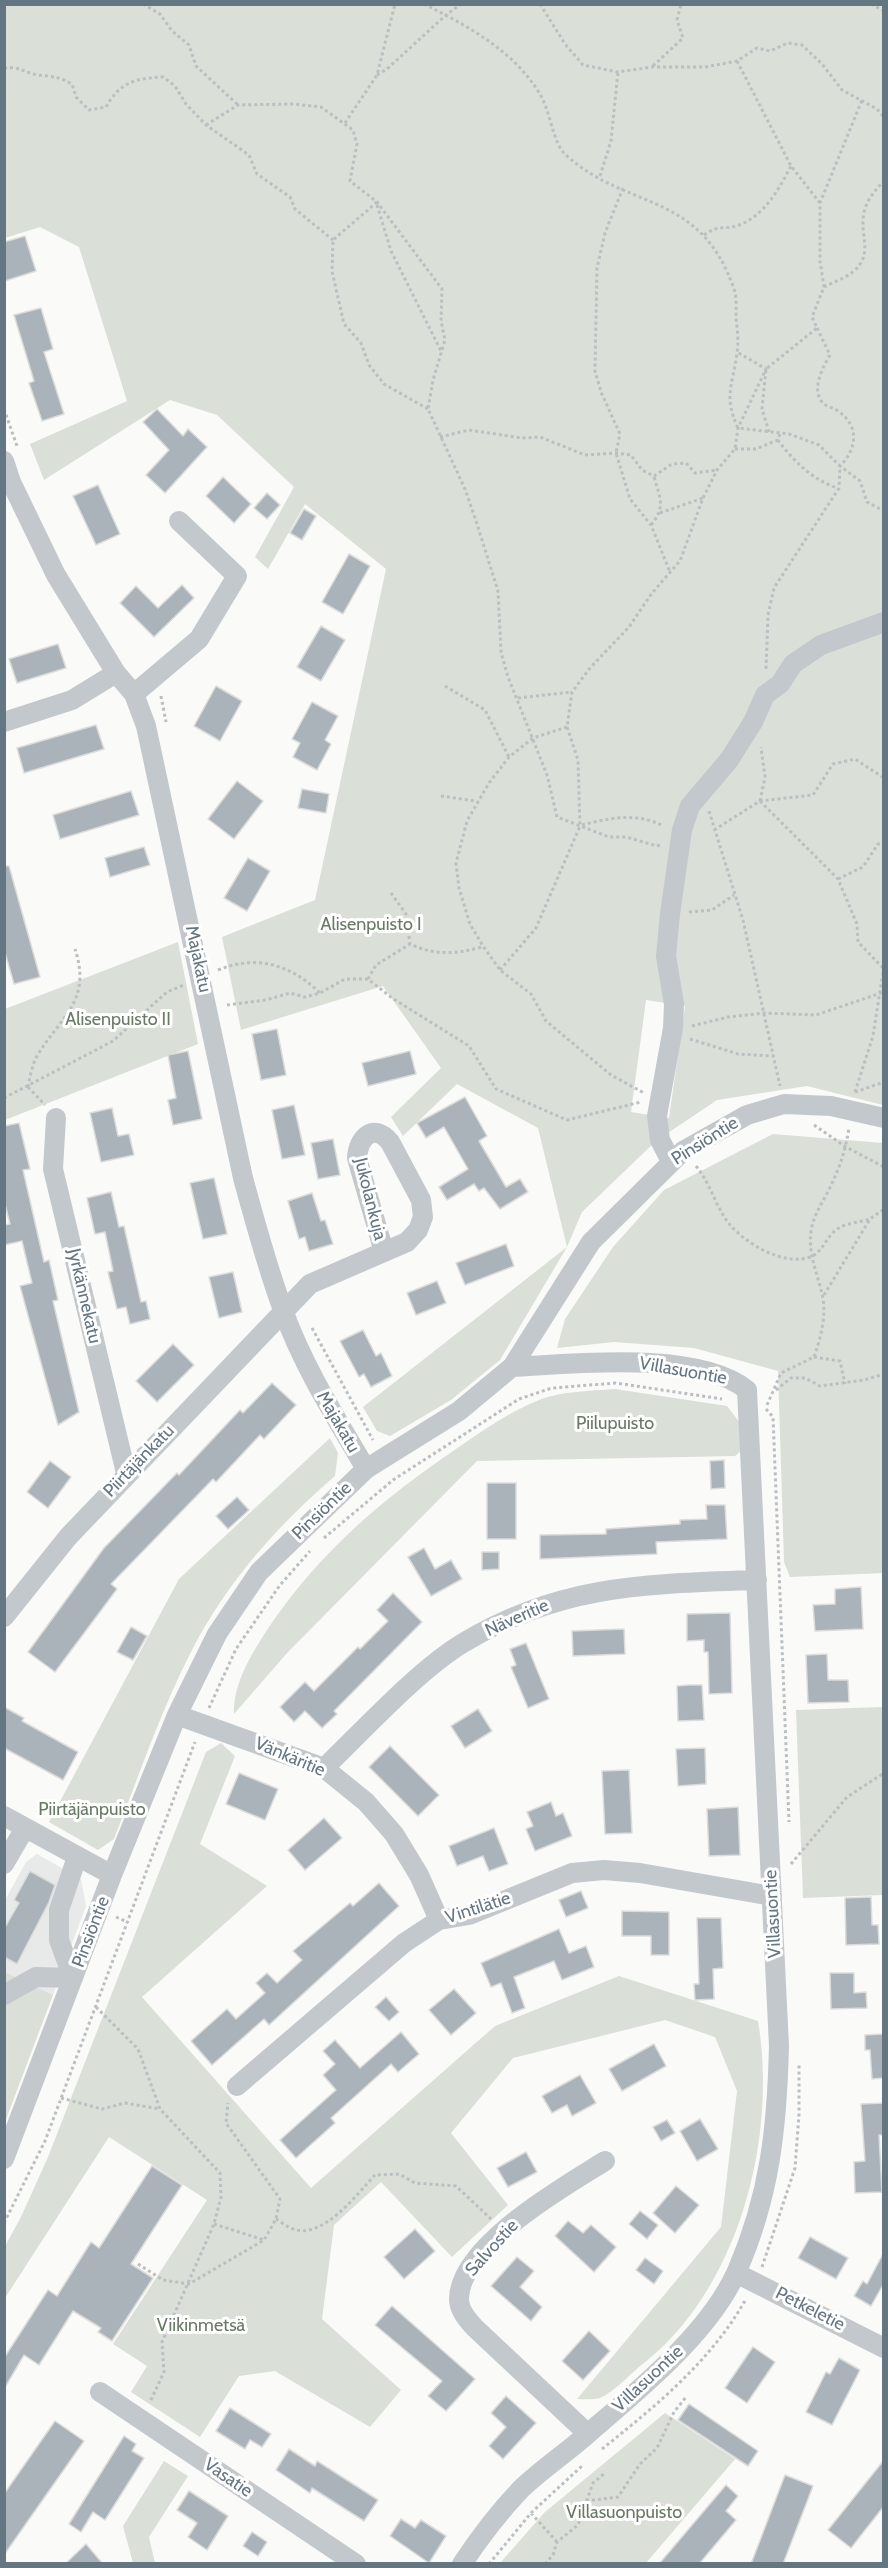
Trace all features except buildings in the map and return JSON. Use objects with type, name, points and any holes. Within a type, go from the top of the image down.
[{"type":"street","name":"Majakatu","points":[[4,461],[8,484],[56,575],[116,672],[134,694],[146,726],[202,977],[243,1178],[283,1312],[314,1380],[366,1469]]},
{"type":"street","points":[[134,694],[199,639],[237,576],[179,521]]},
{"type":"street","points":[[677,1156],[660,1140],[657,1116],[673,1030],[674,1004],[666,956],[670,914],[681,834],[690,806],[729,760],[753,722],[765,695],[780,684],[793,664],[821,645],[884,622]]},
{"type":"street","points":[[4,722],[72,700],[116,672]]},
{"type":"street","name":"Pinsiöntie","points":[[4,2159],[112,1875],[177,1715],[217,1634],[260,1572],[366,1469],[459,1411],[512,1366],[591,1242],[677,1156],[747,1115],[784,1104],[831,1106],[884,1118]]},
{"type":"street","name":"Jyrkännekatu","points":[[56,1118],[54,1169],[126,1473]]},
{"type":"street","name":"Jukolankuja","points":[[283,1312],[310,1284],[384,1252],[407,1242],[418,1230],[423,1217],[421,1200],[390,1142],[384,1135],[375,1133],[363,1137],[358,1145],[357,1158],[384,1252]]},
{"type":"street","name":"Piirtäjänkatu","points":[[4,1617],[68,1537],[126,1473],[283,1312]]},
{"type":"street","name":"Villasuontie","points":[[462,2564],[482,2535],[522,2488],[654,2377],[684,2346],[712,2311],[736,2272],[768,2179],[777,2109],[778,2046],[758,1580],[758,1406],[747,1390],[734,1379],[694,1369],[630,1361],[512,1366]]},
{"type":"street","name":"Näveritie","points":[[324,1768],[419,1677],[461,1644],[510,1619],[550,1602],[600,1590],[650,1584],[758,1580]]},
{"type":"street","name":"Vänkäritie","points":[[177,1715],[324,1768],[366,1802],[394,1834],[419,1875],[439,1920]]},
{"type":"street","points":[[4,1816],[112,1875]]},
{"type":"street","points":[[4,1863],[25,1828]]},
{"type":"street","points":[[4,1995],[36,1977],[73,1978],[59,1940],[59,1910],[77,1857]]},
{"type":"street","name":"Vintilätie","points":[[237,2086],[404,1943],[439,1920],[469,1914],[572,1873],[604,1870],[640,1873],[772,1896]]},
{"type":"street","name":"Salvostie","points":[[588,2434],[464,2314],[459,2302],[470,2268],[503,2230],[534,2206],[605,2161]]},
{"type":"street","name":"Petkeletie","points":[[736,2272],[884,2348]]},
{"type":"street","name":"Vasatie","points":[[100,2392],[357,2564]]},
{"type":"path","points":[[144,4],[160,14],[172,32],[189,45],[196,66],[238,105]]},
{"type":"path","points":[[345,123],[377,75],[394,4]]},
{"type":"path","points":[[424,4],[485,37],[514,62],[541,96],[563,153],[586,171],[678,213],[704,235],[723,265],[735,292],[737,352],[728,394],[730,411],[738,428]]},
{"type":"path","points":[[377,75],[387,69],[461,4]]},
{"type":"path","points":[[540,4],[565,44],[583,65],[618,72],[652,67],[705,67],[737,61],[757,48],[770,51],[788,43],[802,45],[822,64],[842,90],[877,109],[884,117]]},
{"type":"path","points":[[652,67],[683,38],[677,20],[681,4]]},
{"type":"path","points":[[872,4],[884,11]]},
{"type":"path","points":[[737,61],[791,166],[820,203]]},
{"type":"path","points":[[4,68],[18,66],[36,75],[55,75],[72,84],[76,97],[89,110],[106,107],[112,95],[138,78],[163,77],[175,86],[186,104],[206,125],[249,155],[257,174],[290,197],[295,209],[333,240]]},
{"type":"path","points":[[599,177],[611,141],[618,72]]},
{"type":"path","points":[[765,695],[768,615],[774,588],[839,488],[840,465],[852,454],[856,441],[851,426],[845,418],[839,411],[823,404],[819,396],[820,371],[830,355],[812,317],[824,286],[820,261],[820,203],[862,100]]},
{"type":"path","points":[[206,125],[238,105],[294,104],[321,107],[353,130],[357,144],[350,181],[377,202],[442,290],[441,321],[445,340],[428,409],[465,489],[498,591],[501,651],[508,676],[548,776],[557,817],[609,837],[626,837],[657,846],[681,834]]},
{"type":"path","points":[[704,235],[716,227],[738,226],[760,213],[791,166]]},
{"type":"path","points":[[824,286],[854,271],[863,256],[867,242],[862,224],[865,207],[872,193],[884,181]]},
{"type":"path","points":[[623,188],[604,233],[597,268],[595,371],[601,392],[620,434],[616,453],[630,499],[651,525],[670,572]]},
{"type":"path","points":[[377,202],[333,240],[332,271],[344,324],[361,343],[369,365],[384,384],[428,409]]},
{"type":"path","points":[[377,202],[391,251],[441,351]]},
{"type":"path","points":[[500,970],[536,928],[580,826],[578,760],[567,728],[573,692],[590,668],[629,627],[652,593],[680,561],[703,498],[717,470],[735,449],[738,428],[766,369],[817,328]]},
{"type":"path","points":[[737,352],[766,369]]},
{"type":"path","points":[[766,369],[762,409],[769,432]]},
{"type":"path","points":[[738,428],[780,433],[819,445],[860,481],[867,501],[884,512]]},
{"type":"path","points":[[440,437],[469,430],[522,438],[540,437],[585,455],[616,453],[631,455],[642,470],[654,476],[661,501],[660,513],[651,525]]},
{"type":"path","points":[[780,433],[778,440],[786,452],[821,483],[839,488]]},
{"type":"path","points":[[735,449],[756,448],[778,440]]},
{"type":"path","points":[[654,476],[672,464],[686,462],[695,472],[717,470]]},
{"type":"path","points":[[660,513],[703,498]]},
{"type":"path","points":[[446,686],[485,710],[509,757]]},
{"type":"path","points":[[518,698],[573,692]]},
{"type":"path","points":[[753,722],[763,753],[765,777],[759,801]]},
{"type":"path","points":[[567,728],[533,738],[509,757],[476,801],[467,821],[456,863],[459,888],[470,924],[483,946],[500,970],[531,993],[546,1021],[578,1049],[633,1089],[660,1098]]},
{"type":"path","points":[[714,830],[759,801],[813,795],[833,764],[855,759],[884,777]]},
{"type":"path","points":[[703,789],[765,1013],[772,1056],[784,1104]]},
{"type":"path","points":[[441,796],[476,801]]},
{"type":"path","points":[[759,801],[838,879],[857,924],[858,942],[883,967],[882,994],[873,1036],[855,1092],[884,1082]]},
{"type":"path","points":[[580,826],[608,818],[634,817],[654,822],[681,834]]},
{"type":"path","points":[[838,879],[863,867],[878,844],[884,844]]},
{"type":"path","points":[[391,893],[406,914],[410,944]]},
{"type":"path","points":[[670,914],[712,910],[734,895]]},
{"type":"path","points":[[410,944],[425,951],[445,954],[483,946]]},
{"type":"path","points":[[368,979],[376,965],[410,944]]},
{"type":"path","points":[[28,1087],[36,1058],[77,1000],[81,967],[75,950]]},
{"type":"path","points":[[4,1098],[113,1041],[167,992],[231,965],[264,964],[289,969],[302,976],[320,993]]},
{"type":"path","points":[[227,1005],[266,1000],[290,993],[305,997],[320,993],[345,979],[368,979],[392,998],[470,1046],[496,1089],[567,1120],[660,1098]]},
{"type":"path","points":[[673,1030],[728,1017],[765,1013],[816,1015],[882,994]]},
{"type":"path","points":[[673,1030],[738,1054],[772,1056]]},
{"type":"path","points":[[28,1087],[56,1118]]},
{"type":"path","points":[[811,1122],[846,1147],[884,1167]]},
{"type":"path","points":[[814,1357],[821,1338],[823,1296],[811,1257],[811,1231],[820,1202],[832,1183],[846,1147]]},
{"type":"path","points":[[677,1156],[703,1174],[730,1226],[753,1243],[781,1258],[793,1260],[811,1257],[839,1228],[870,1219],[884,1209]]},
{"type":"path","points":[[823,1296],[870,1219]]},
{"type":"path","points":[[775,1390],[781,1373],[814,1357],[840,1361],[845,1384]]},
{"type":"path","points":[[758,1406],[791,1378],[805,1378],[820,1386],[845,1384],[884,1374]]},
{"type":"path","points":[[4,2223],[45,2140],[202,1724],[236,1649],[280,1585],[316,1545],[393,1480],[519,1399],[552,1388],[616,1383],[758,1406],[773,1417],[789,1830]]},
{"type":"path","points":[[791,1864],[847,1797],[884,1773]]},
{"type":"path","points":[[790,1853],[791,1873]]},
{"type":"path","points":[[96,2007],[138,2049],[160,2109],[220,2173],[221,2198],[214,2223],[162,2342],[164,2372],[142,2420]]},
{"type":"path","points":[[597,2453],[660,2402],[700,2363],[733,2323],[756,2282],[776,2233],[795,2168],[799,2115],[799,2060]]},
{"type":"path","points":[[138,2264],[163,2280],[189,2284],[264,2240],[276,2219],[280,2199],[226,2123],[227,2106],[237,2086]]},
{"type":"path","points":[[61,2098],[102,2109],[125,2103],[160,2109]]},
{"type":"path","points":[[276,2219],[294,2230],[316,2228],[331,2220],[375,2175],[399,2174],[415,2183],[456,2186],[503,2230]]},
{"type":"path","points":[[214,2223],[264,2240]]},
{"type":"path","points":[[586,2501],[618,2497],[640,2464],[657,2448],[674,2412],[686,2397]]},
{"type":"path","points":[[489,2564],[531,2513],[588,2460]]},
{"type":"path","points":[[545,2564],[553,2555],[557,2542],[578,2525],[592,2483],[605,2473]]},
{"type":"path","points":[[531,2513],[557,2542]]},
{"type":"shaded area","points":[[37,1854],[81,1879],[86,1906],[53,1995],[5,1972],[4,1902],[26,1862]]},
{"type":"green space","name":"Alisenpuisto I","points":[[5,5],[883,5],[883,1105],[807,1086],[717,1100],[656,1141],[582,1212],[567,1247],[538,1128],[457,1084],[403,1136],[391,1117],[441,1068],[383,986],[241,1030],[222,937],[315,900],[386,569],[305,504],[268,569],[255,557],[294,487],[217,415],[170,400],[44,480],[30,444],[127,401],[79,247],[40,227],[5,238]],"holes":[[[646,1000],[685,1006],[669,1118],[631,1112]]]},
{"type":"green space","name":"Alisenpuisto II","points":[[178,942],[198,1044],[5,1120],[5,1009]]},
{"type":"green space","points":[[773,1134],[883,1143],[883,1573],[790,1577],[784,1562],[778,1371],[694,1348],[614,1342],[557,1348],[565,1319],[613,1247],[664,1190]]},
{"type":"green space","points":[[567,1247],[500,1360],[451,1400],[390,1436],[377,1431],[363,1407]]},
{"type":"green space","name":"Piilupuisto","points":[[615,1389],[727,1406],[740,1423],[740,1452],[735,1456],[477,1461],[288,1652],[234,1714],[240,1680],[269,1627],[309,1575],[377,1508],[429,1468],[517,1410],[557,1395]]},
{"type":"green space","name":"Piirtäjänpuisto","points":[[330,1438],[338,1453],[335,1476],[274,1534],[238,1577],[207,1623],[181,1671],[114,1839],[98,1850],[49,1822],[179,1579]]},
{"type":"green space","points":[[883,1707],[883,1895],[803,1898],[796,1710]]},
{"type":"green space","name":"Viikinmetsä","points":[[221,1743],[235,1756],[200,1844],[267,1886],[142,1997],[311,2188],[495,2026],[619,1976],[758,2021],[763,2067],[762,2114],[755,2163],[743,2210],[725,2256],[702,2298],[673,2336],[605,2396],[594,2399],[577,2399],[721,2227],[737,2091],[715,2037],[665,2020],[513,2058],[451,2133],[508,2205],[452,2257],[381,2182],[334,2225],[322,2319],[401,2390],[370,2427],[275,2371],[239,2376],[200,2437],[131,2392],[147,2366],[113,2344],[207,2200],[109,2137],[5,2298],[5,2246],[48,2157],[206,1752]]},
{"type":"green space","points":[[5,1972],[53,1995],[5,2122]]},
{"type":"green space","name":"Villasuonpuisto","points":[[665,2413],[735,2459],[646,2563],[500,2563],[545,2512]]},
{"type":"green space","points":[[164,2461],[188,2476],[149,2537],[155,2563],[133,2563],[123,2526]]}]
